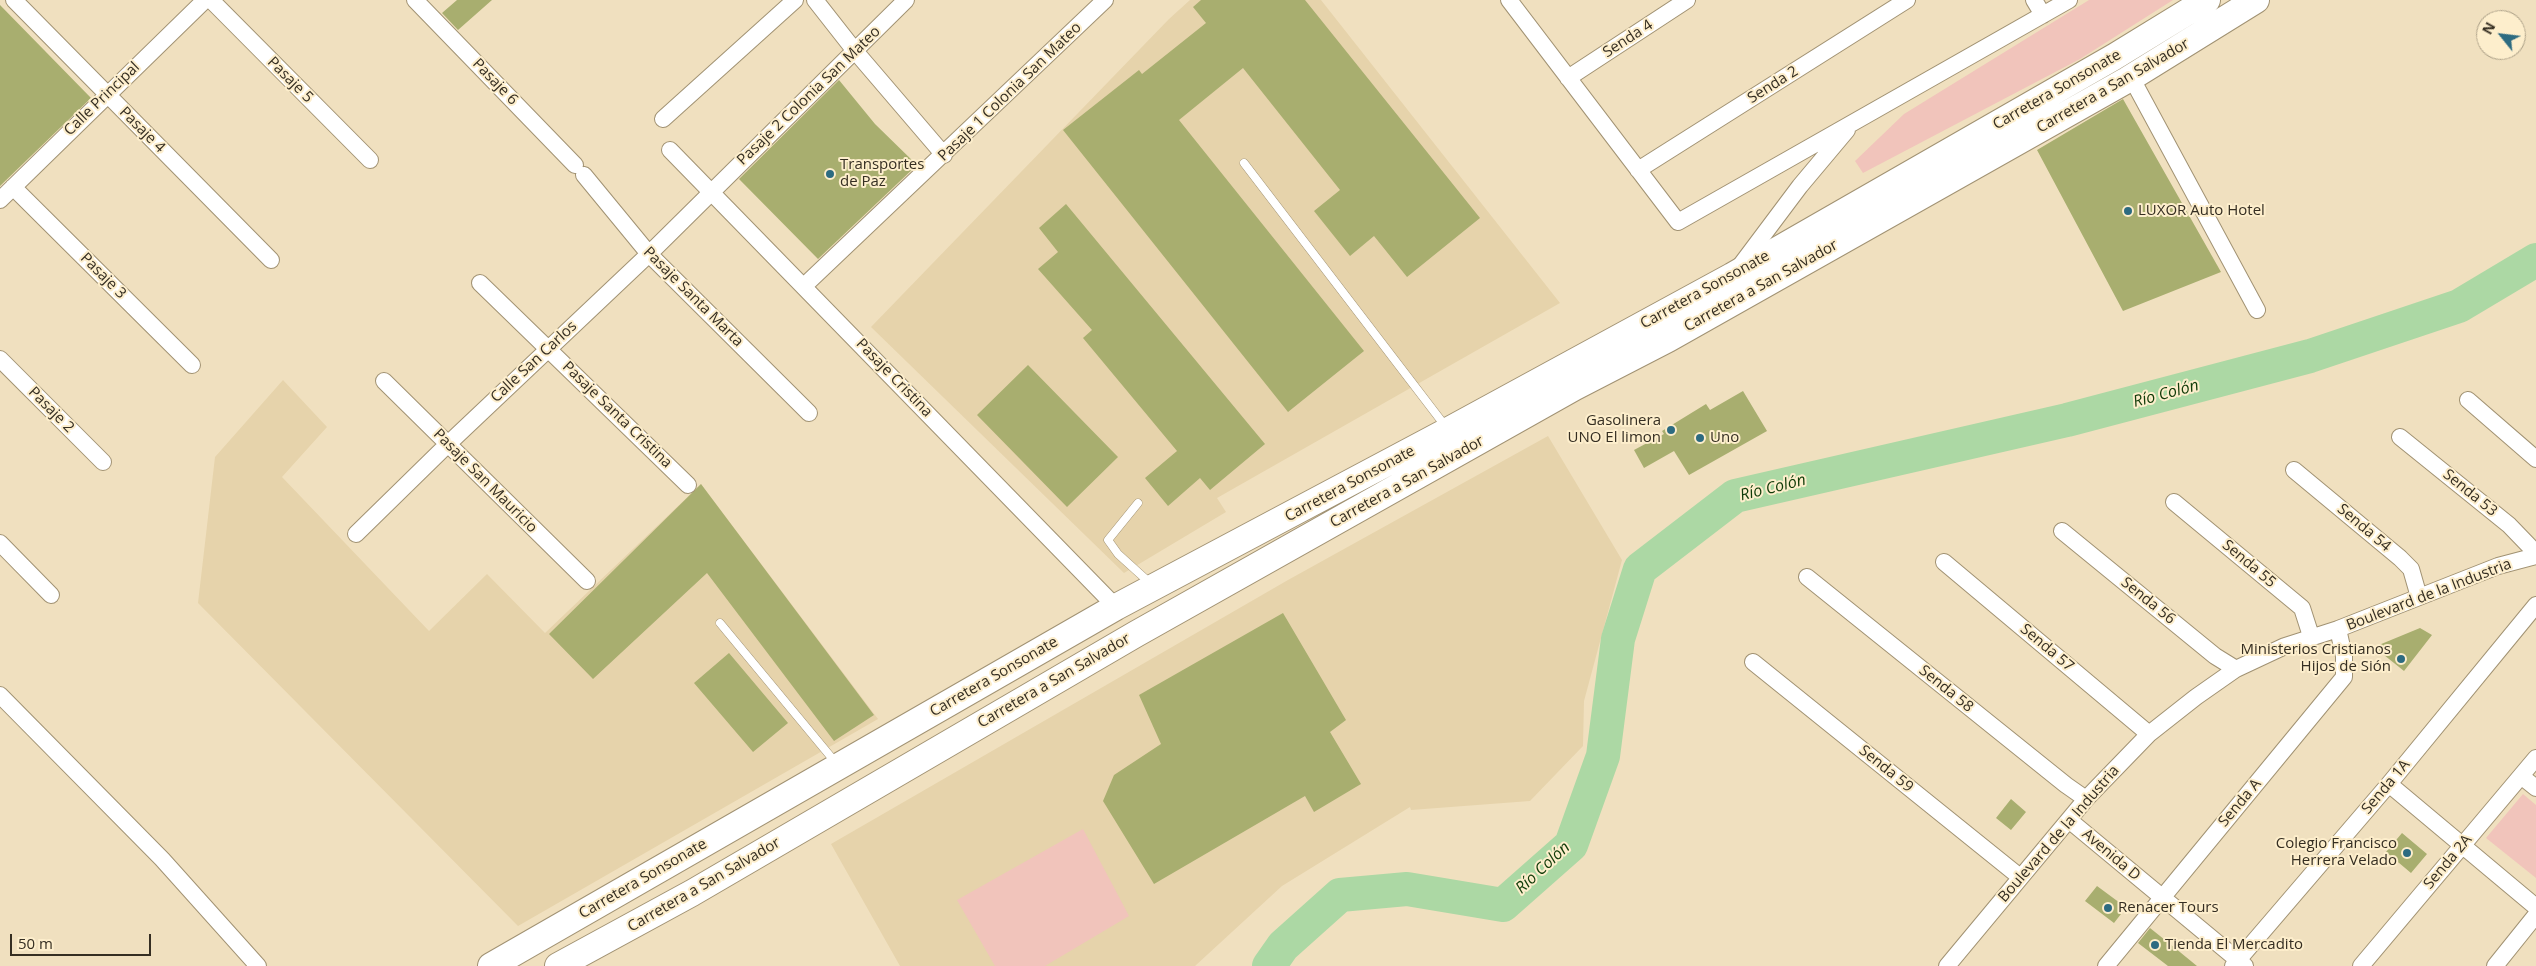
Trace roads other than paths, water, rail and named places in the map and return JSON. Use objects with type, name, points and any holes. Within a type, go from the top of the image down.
[{"type":"highway","name":"Carretera Sonsonate","points":[[491,966],[1116,607],[1155,588],[1732,276],[2047,96],[2207,0]]},
{"type":"highway","name":"Carretera a San Salvador","points":[[558,966],[692,893],[1144,629],[1575,387],[1668,339],[2131,77],[2256,0]]},
{"type":"street","name":"Pasaje 4","points":[[14,0],[271,260]]},
{"type":"street","name":"Calle Principal","points":[[0,200],[106,94],[205,0]]},
{"type":"street","name":"Pasaje 5","points":[[211,0],[370,160]]},
{"type":"street","name":"Pasaje 6","points":[[415,0],[580,170]]},
{"type":"street","points":[[663,119],[795,0]]},
{"type":"street","points":[[815,0],[855,51],[944,155]]},
{"type":"street","name":"Pasaje 2 Colonia San Mateo","points":[[712,191],[906,0]]},
{"type":"street","name":"Pasaje 1 Colonia San Mateo","points":[[804,286],[1105,0]]},
{"type":"street","points":[[1509,0],[1678,222],[1854,120],[2066,1]]},
{"type":"street","name":"Senda 4","points":[[1568,78],[1687,0]]},
{"type":"street","name":"Senda 2","points":[[1638,170],[1907,0]]},
{"type":"street","points":[[2034,0],[2042,15]]},
{"type":"street","points":[[2131,77],[2257,310]]},
{"type":"street","points":[[1732,276],[1800,186],[1854,120]]},
{"type":"street","name":"Pasaje Cristina","points":[[670,150],[1116,607]]},
{"type":"street","name":"Pasaje Santa Marta","points":[[580,170],[649,254],[809,413]]},
{"type":"street","name":"Pasaje 3","points":[[13,187],[192,365]]},
{"type":"street","name":"Calle San Carlos","points":[[356,534],[448,444],[649,254],[712,191]]},
{"type":"street","name":"Pasaje Santa Cristina","points":[[480,284],[688,485]]},
{"type":"street","name":"Pasaje 2","points":[[0,359],[103,462]]},
{"type":"street","name":"Pasaje San Mauricio","points":[[384,381],[586,581]]},
{"type":"street","points":[[2468,400],[2536,460]]},
{"type":"street","name":"Senda 53","points":[[2400,437],[2509,525],[2536,554]]},
{"type":"street","name":"Senda 54","points":[[2294,470],[2400,558],[2410,569],[2419,597]]},
{"type":"street","name":"Senda 55","points":[[2174,502],[2302,608],[2311,636]]},
{"type":"street","name":"Senda 56","points":[[2062,531],[2215,656],[2236,669]]},
{"type":"street","points":[[0,543],[51,594]]},
{"type":"street","name":"Boulevard de la Industria","points":[[1947,966],[2086,799],[2149,734],[2196,697],[2236,669],[2311,636],[2338,629],[2498,566],[2536,554]]},
{"type":"street","name":"Senda 57","points":[[1944,562],[2149,734]]},
{"type":"street","name":"Senda 58","points":[[1807,577],[2086,799]]},
{"type":"street","name":"Senda 1A","points":[[2238,964],[2536,605]]},
{"type":"street","name":"Senda A","points":[[2106,966],[2344,677],[2344,656],[2338,629]]},
{"type":"street","name":"Senda 59","points":[[1753,662],[2020,877]]},
{"type":"street","points":[[0,696],[162,859],[258,966]]},
{"type":"street","name":"Senda 2A","points":[[2362,966],[2536,758]]},
{"type":"street","points":[[2521,776],[2536,788]]},
{"type":"street","points":[[2389,784],[2536,907]]},
{"type":"street","name":"Avenida D","points":[[2069,820],[2238,964]]},
{"type":"street","points":[[2494,966],[2536,915]]},
{"type":"lane","points":[[1244,163],[1449,430]]},
{"type":"lane","points":[[1138,503],[1108,540],[1118,554],[1155,588]]},
{"type":"lane","points":[[720,623],[838,766]]},
{"type":"waterway","name":"Río Colón","points":[[1269,966],[1283,946],[1340,895],[1407,889],[1503,905],[1571,845],[1603,756],[1618,639],[1640,569],[1735,496],[2067,420],[2310,356],[2459,306],[2536,260]]},
{"type":"place","name":"Transportes de Paz","points":[[830,174]]},
{"type":"place","name":"LUXOR Auto Hotel","points":[[2128,211]]},
{"type":"place","name":"Gasolinera UNO El limon","points":[[1671,430]]},
{"type":"place","name":"Uno","points":[[1700,438]]},
{"type":"place","name":"Ministerios Cristianos Hijos de Sión","points":[[2401,659]]},
{"type":"place","name":"Colegio Francisco Herrera Velado","points":[[2407,853]]},
{"type":"place","name":"Renacer Tours","points":[[2108,908]]},
{"type":"place","name":"Tienda El Mercadito","points":[[2155,945]]}]
